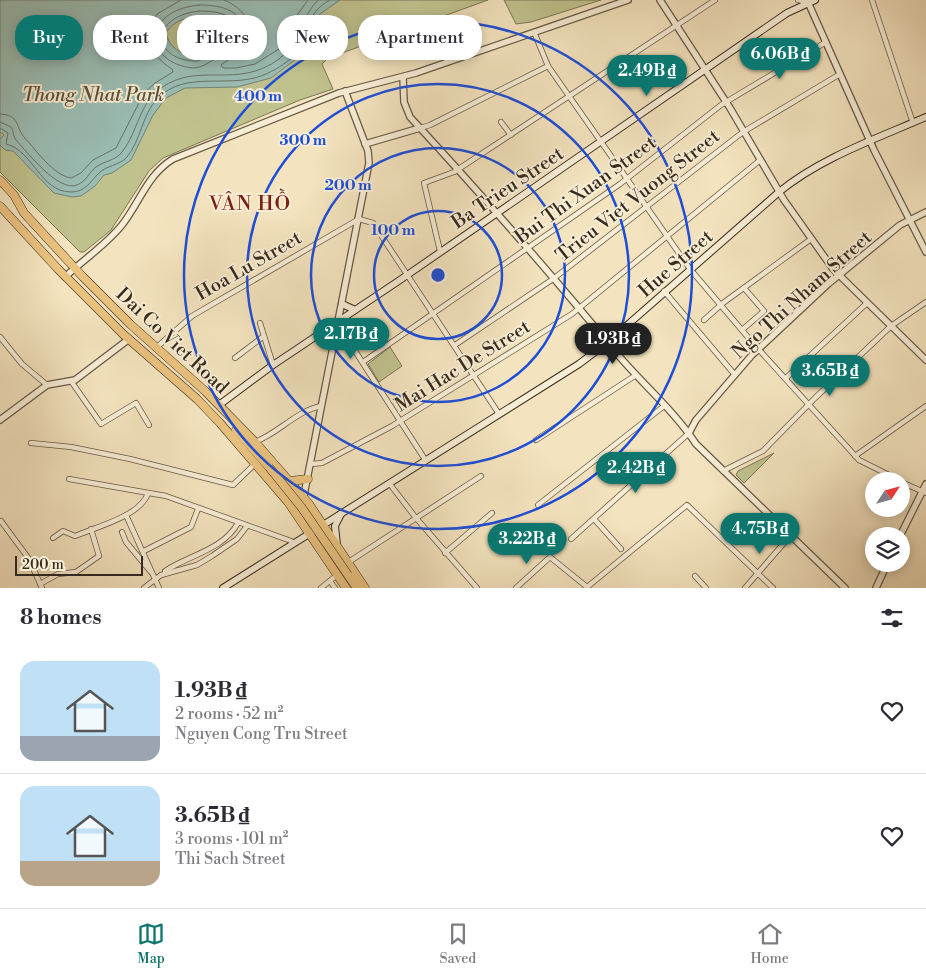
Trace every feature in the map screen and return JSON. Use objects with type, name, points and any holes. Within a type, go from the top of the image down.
[{"type":"main road","name":"Ba Trieu Street","points":[[217,403],[408,275],[440,251],[792,10],[810,1]]},
{"type":"main road","name":"Hue Street","points":[[223,588],[579,364],[608,342],[664,291],[780,192],[816,166],[926,117]]},
{"type":"main road","name":"Dai Co Viet Road","points":[[0,180],[14,195],[24,213],[75,268],[130,324],[158,347],[217,403],[255,446],[289,480],[304,498],[365,588]]},
{"type":"main road","points":[[0,187],[24,213]]},
{"type":"main road","points":[[0,200],[7,214]]},
{"type":"main road","name":"Dai Co Viet Road","points":[[0,206],[65,276],[220,424],[256,463],[296,513],[346,588]]},
{"type":"main road","points":[[342,304],[355,310]]},
{"type":"main road","points":[[176,381],[184,372]]},
{"type":"main road","points":[[220,424],[255,446],[294,497],[357,588]]},
{"type":"main road","points":[[280,491],[289,489],[289,480],[308,478]]},
{"type":"main road","points":[[337,549],[335,526],[342,512]]},
{"type":"main road","points":[[331,566],[331,560],[336,555],[348,563]]},
{"type":"street","points":[[65,276],[121,226],[151,178],[164,164],[248,128],[345,91],[403,77],[628,0]]},
{"type":"street","points":[[660,0],[726,103],[759,161],[812,239],[839,275],[926,360]]},
{"type":"street","points":[[440,251],[423,185],[449,176],[716,0]]},
{"type":"street","points":[[798,0],[810,1],[870,142],[926,252]]},
{"type":"street","points":[[872,0],[913,123]]},
{"type":"street","points":[[534,32],[548,66],[690,269],[758,349],[855,456],[884,472]]},
{"type":"street","name":"Bui Thi Xuan Street","points":[[364,362],[528,250],[628,178],[726,103],[826,42]]},
{"type":"street","points":[[365,144],[430,125],[548,66]]},
{"type":"street","name":"Trieu Viet Vuong Street","points":[[455,346],[553,279],[743,132],[840,74]]},
{"type":"street","points":[[403,77],[406,108],[420,128],[580,308],[696,444],[845,588]]},
{"type":"street","points":[[296,513],[304,498],[369,164],[365,144],[345,91]]},
{"type":"street","points":[[501,122],[511,135]]},
{"type":"street","name":"Mai Hac De Street","points":[[311,464],[322,463],[400,421],[580,308],[759,161]]},
{"type":"street","name":"Ngo Thi Nham Street","points":[[689,434],[692,426],[758,349],[839,275],[909,219],[926,212]]},
{"type":"street","points":[[359,218],[372,223],[499,414]]},
{"type":"street","name":"Hoa Lu Street","points":[[158,347],[192,316],[359,218]]},
{"type":"street","points":[[704,320],[720,305],[812,239]]},
{"type":"street","points":[[742,330],[764,311],[744,288]]},
{"type":"street","points":[[664,291],[735,375]]},
{"type":"street","points":[[723,471],[764,451],[891,326],[926,302]]},
{"type":"street","points":[[786,378],[867,304]]},
{"type":"street","points":[[260,323],[273,365]]},
{"type":"street","points":[[337,323],[364,362],[426,461]]},
{"type":"street","points":[[235,358],[264,336]]},
{"type":"street","points":[[0,337],[22,364],[47,385]]},
{"type":"street","points":[[0,420],[47,385],[71,381],[129,339]]},
{"type":"street","points":[[536,440],[636,375]]},
{"type":"street","points":[[71,381],[101,424],[136,403],[149,425]]},
{"type":"street","points":[[255,446],[308,409],[321,406]]},
{"type":"street","points":[[538,505],[664,406]]},
{"type":"street","points":[[855,456],[926,406]]},
{"type":"street","points":[[571,539],[689,434]]},
{"type":"street","points":[[31,442],[71,447],[130,459],[232,485],[256,463]]},
{"type":"street","points":[[348,563],[481,476]]},
{"type":"street","points":[[69,479],[166,496],[291,541],[294,544]]},
{"type":"street","points":[[389,483],[445,553],[477,588]]},
{"type":"street","points":[[905,527],[924,492],[926,484]]},
{"type":"street","points":[[910,485],[924,492]]},
{"type":"street","points":[[53,538],[63,531],[75,536],[126,515],[144,501],[148,492]]},
{"type":"street","points":[[516,588],[550,557],[586,587],[687,505],[773,588]]},
{"type":"street","points":[[144,551],[191,527],[198,509]]},
{"type":"street","points":[[445,553],[492,513]]},
{"type":"street","points":[[126,515],[144,551],[159,588]]},
{"type":"street","points":[[594,519],[621,549]]},
{"type":"street","points":[[1,521],[29,559],[41,586],[58,574],[76,572],[99,556],[91,529]]},
{"type":"street","points":[[165,571],[221,542],[232,533],[238,523]]},
{"type":"street","points":[[144,588],[166,573],[196,565],[212,556],[238,539],[247,526]]},
{"type":"street","points":[[122,532],[126,542],[156,579]]},
{"type":"street","points":[[745,588],[791,535]]},
{"type":"street","points":[[876,588],[883,572]]},
{"type":"street","points":[[321,588],[337,575]]},
{"type":"street","points":[[695,576],[706,588]]},
{"type":"street","points":[[330,581],[334,588]]},
{"type":"green space","name":"Thong Nhat Park","points":[[0,0],[488,0],[447,15],[358,15],[358,47],[348,51],[348,15],[277,15],[277,60],[326,60],[322,64],[333,89],[300,100],[163,158],[149,171],[111,230],[84,252],[80,252],[0,172]]},
{"type":"green space","points":[[504,0],[601,0],[531,22],[516,24]]},
{"type":"green space","points":[[390,347],[402,366],[379,382],[368,364]]},
{"type":"green space","points":[[774,453],[744,483],[736,475],[738,471]]},
{"type":"water","points":[[0,0],[340,0],[319,15],[277,15],[277,60],[295,60],[271,78],[237,87],[185,88],[166,98],[153,115],[131,160],[112,173],[104,175],[95,186],[81,196],[72,197],[54,193],[13,151],[5,150],[0,145],[0,139],[4,135],[0,132]]},
{"type":"district","name":"VÂN HỒ","points":[[250,203]]}]
